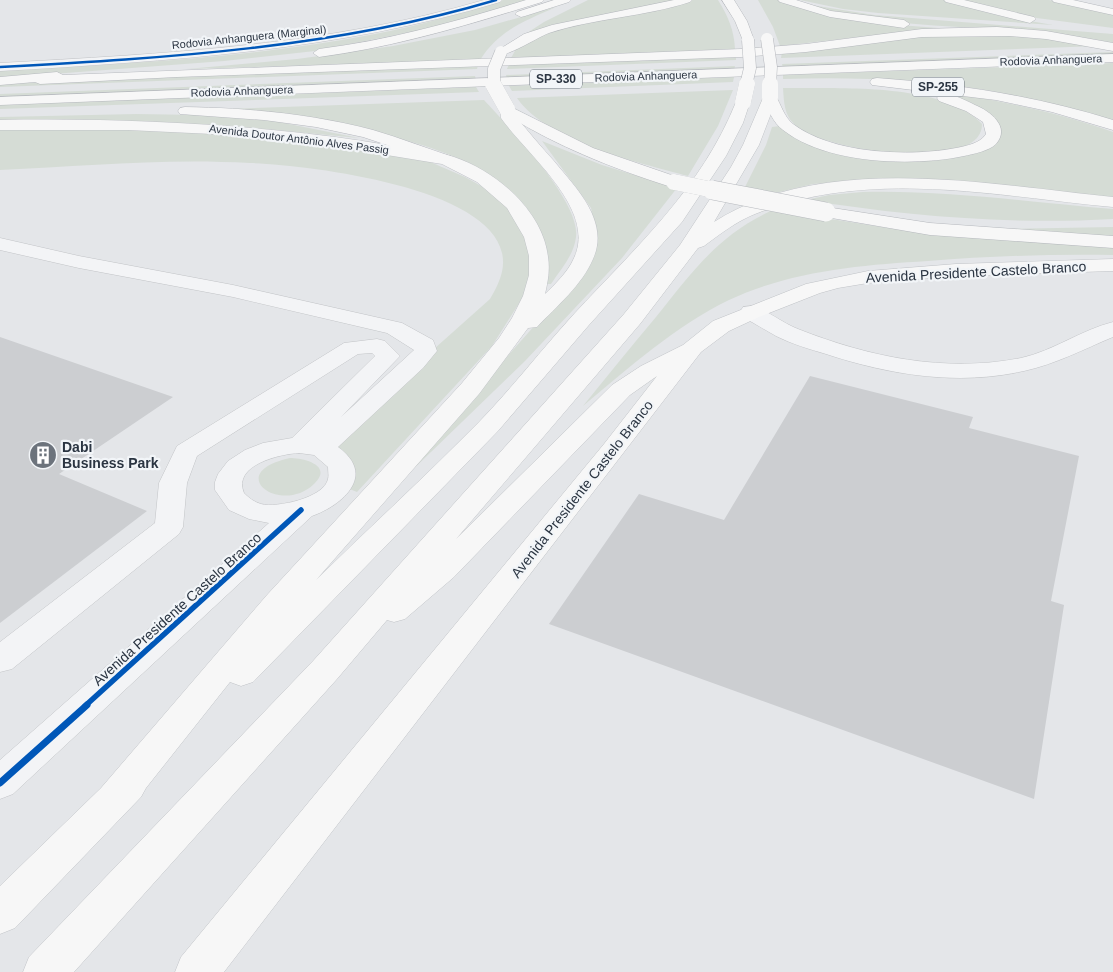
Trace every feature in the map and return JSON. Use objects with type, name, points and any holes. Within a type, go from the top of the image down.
[{"type":"main road","points":[[340,51],[428,32],[538,0]]},
{"type":"main road","points":[[501,52],[529,36],[556,27],[659,8],[686,0]]},
{"type":"main road","points":[[728,0],[741,21],[748,40],[750,68],[780,117],[796,132],[834,147],[858,152],[905,157],[943,156],[976,148],[989,142],[993,136],[994,126],[988,119],[965,105],[916,92],[861,86]]},
{"type":"main road","points":[[784,0],[816,11],[858,19],[1068,38],[1113,48]]},
{"type":"main road","points":[[792,0],[846,11],[914,17]]},
{"type":"main road","points":[[950,0],[995,12],[1041,21]]},
{"type":"main road","points":[[1058,0],[1113,12]]},
{"type":"main road","points":[[0,82],[340,51],[416,40],[467,29],[570,2]]},
{"type":"main road","points":[[115,798],[300,578],[584,259],[588,240],[586,219],[580,206],[570,191],[509,118],[507,109],[495,91],[492,79],[494,64],[504,44],[519,32],[570,2]]},
{"type":"main road","points":[[964,21],[1093,31]]},
{"type":"main road","points":[[45,972],[324,670],[632,319],[688,248],[751,145],[771,67],[765,32]]},
{"type":"main road","points":[[0,82],[177,73],[741,53],[806,48],[922,33],[1019,33]]},
{"type":"main road","name":"Rodovia Anhanguera","points":[[0,92],[1113,48]]},
{"type":"main road","name":"Rodovia Anhanguera","points":[[0,101],[1113,58]]},
{"type":"main road","name":"SP-255","points":[[765,92],[868,82],[959,89],[1031,102],[1113,125]]},
{"type":"main road","points":[[0,914],[489,426],[580,320],[675,218],[718,156],[735,123],[765,92]]},
{"type":"main road","name":"Rodovia Anhanguera","points":[[128,110],[765,92]]},
{"type":"main road","points":[[507,109],[540,130],[574,148],[646,173],[713,191],[930,229],[1113,242]]},
{"type":"main road","points":[[0,113],[146,110]]},
{"type":"main road","points":[[174,110],[220,111],[301,120],[393,141],[447,160],[480,178],[504,196],[516,208],[530,230],[537,251],[539,277],[529,306],[497,358]]},
{"type":"main road","name":"Avenida Doutor Antônio Alves Passig","points":[[0,125],[116,124],[233,130],[364,146],[447,160]]},
{"type":"main road","points":[[688,248],[734,217],[751,209],[792,195],[841,186],[939,186],[1113,202]]},
{"type":"main road","points":[[826,212],[1008,224],[1104,223]]},
{"type":"main road","name":"Avenida Presidente Castelo Branco","points":[[197,972],[693,347],[721,326],[751,312],[813,288],[868,277],[956,270],[1113,265]]},
{"type":"main road","points":[[324,670],[443,570],[620,390],[649,371],[693,347]]},
{"type":"street","name":"Rodovia Anhanguera (Marginal)","points":[[0,67],[238,50],[328,39],[406,25],[496,0]]},
{"type":"street","points":[[0,244],[80,262],[233,291],[394,328],[425,345],[426,351],[415,363],[310,447]]},
{"type":"street","points":[[751,312],[789,334],[843,351],[896,366],[940,371],[975,372],[1027,363],[1113,329]]},
{"type":"street","points":[[0,660],[169,527],[173,483],[186,452],[352,348],[377,346],[388,356],[310,447]]},
{"type":"street","points":[[281,446],[310,447],[339,461],[342,471],[340,482],[332,494],[319,503],[301,510],[282,514],[246,510],[234,502],[228,491],[229,480],[235,469],[247,459],[263,451],[281,446]]},
{"type":"street","name":"Avenida Presidente Castelo Branco","points":[[0,783],[301,510]]},
{"type":"shaded area","points":[[503,0],[527,0],[451,24],[315,51],[224,61],[0,78],[0,71],[188,59],[328,42],[407,27]]},
{"type":"shaded area","points":[[588,0],[678,0],[521,37],[544,22]]},
{"type":"shaded area","points":[[691,0],[718,0],[730,23],[735,49],[511,58],[516,49],[525,43],[555,29]]},
{"type":"shaded area","points":[[758,0],[778,0],[816,12],[885,24],[939,28],[780,46],[773,27]]},
{"type":"shaded area","points":[[800,0],[943,0],[1001,16],[1053,25],[878,13],[843,9]]},
{"type":"shaded area","points":[[961,0],[1049,0],[1113,14],[1113,28],[1029,17]]},
{"type":"shaded area","points":[[805,4],[874,15],[1113,34],[1113,43],[1047,33],[883,21],[850,16]]},
{"type":"shaded area","points":[[556,7],[523,22],[504,34],[487,50],[480,60],[187,69],[297,59],[393,46],[475,30]]},
{"type":"shaded area","points":[[1021,35],[1097,46],[781,58],[782,52],[915,36]]},
{"type":"shaded area","points":[[1113,52],[1113,55],[783,68],[782,64]]},
{"type":"shaded area","points":[[736,56],[736,60],[507,69],[509,64]]},
{"type":"shaded area","points":[[1113,63],[1113,121],[1053,104],[965,87],[887,80],[783,79],[783,75]]},
{"type":"shaded area","points":[[478,65],[477,69],[0,87],[0,84]]},
{"type":"shaded area","points":[[735,66],[734,70],[507,79],[506,75]]},
{"type":"shaded area","points":[[475,76],[476,80],[0,98],[0,94]]},
{"type":"shaded area","points":[[734,77],[733,82],[512,91],[509,86]]},
{"type":"shaded area","points":[[476,87],[479,92],[0,109],[0,105]]},
{"type":"shaded area","points":[[783,88],[859,89],[916,94],[942,101],[964,110],[982,124],[975,140],[957,149],[930,154],[865,149],[834,143],[809,134],[794,124],[786,112]]},
{"type":"shaded area","points":[[926,89],[1021,106],[1067,117],[1113,132],[1113,198],[863,180],[813,184],[771,194],[744,189],[766,145],[772,127],[780,126],[802,139],[907,160],[996,142],[1000,136],[1000,129],[955,99]]},
{"type":"shaded area","points":[[733,90],[718,126],[688,176],[620,157],[572,139],[531,114],[517,98]]},
{"type":"shaded area","points":[[484,100],[541,165],[567,204],[574,222],[576,237],[573,250],[551,284],[546,284],[541,235],[518,197],[479,169],[430,148],[376,133],[226,109]]},
{"type":"shaded area","points":[[136,114],[199,115],[274,121],[359,138],[233,126],[175,123],[0,121],[0,117]]},
{"type":"shaded area","points":[[66,127],[236,134],[421,158],[465,177],[492,192],[510,210],[530,248],[532,274],[523,297],[492,346],[357,492],[342,486],[332,444],[351,423],[490,299],[500,277],[503,259],[502,253],[489,230],[465,211],[431,196],[392,184],[311,168],[250,163],[188,161],[0,170],[0,128]]},
{"type":"shaded area","points":[[542,141],[602,165],[677,188],[622,258],[525,361],[368,513],[568,288],[596,234],[591,208]]},
{"type":"shaded area","points":[[863,192],[926,193],[988,197],[1113,209],[1113,219],[1036,221],[959,218],[882,211],[806,200],[829,195]]},
{"type":"shaded area","points":[[773,210],[914,232],[1113,246],[1113,255],[974,258],[852,267],[777,282],[729,300],[690,322],[653,348],[583,406],[708,256],[737,231]]},
{"type":"shaded area","points":[[1113,227],[1113,237],[1007,229]]},
{"type":"shaded area","points":[[290,458],[309,461],[319,467],[321,472],[314,484],[301,493],[287,496],[274,494],[264,489],[259,481],[260,473],[270,465]]},
{"type":"building","points":[[0,337],[173,397],[59,474],[147,511],[0,623]]},
{"type":"building","points":[[810,376],[973,417],[969,428],[1079,456],[1051,601],[1064,605],[1034,799],[549,624],[639,494],[724,520]]},
{"type":"cycle path","points":[[0,67],[163,56],[290,44],[373,31],[455,12],[496,0]]},
{"type":"cycle path","points":[[0,783],[301,510]]},
{"type":"place","name":"Dabi Business Park","points":[[43,455]]}]
